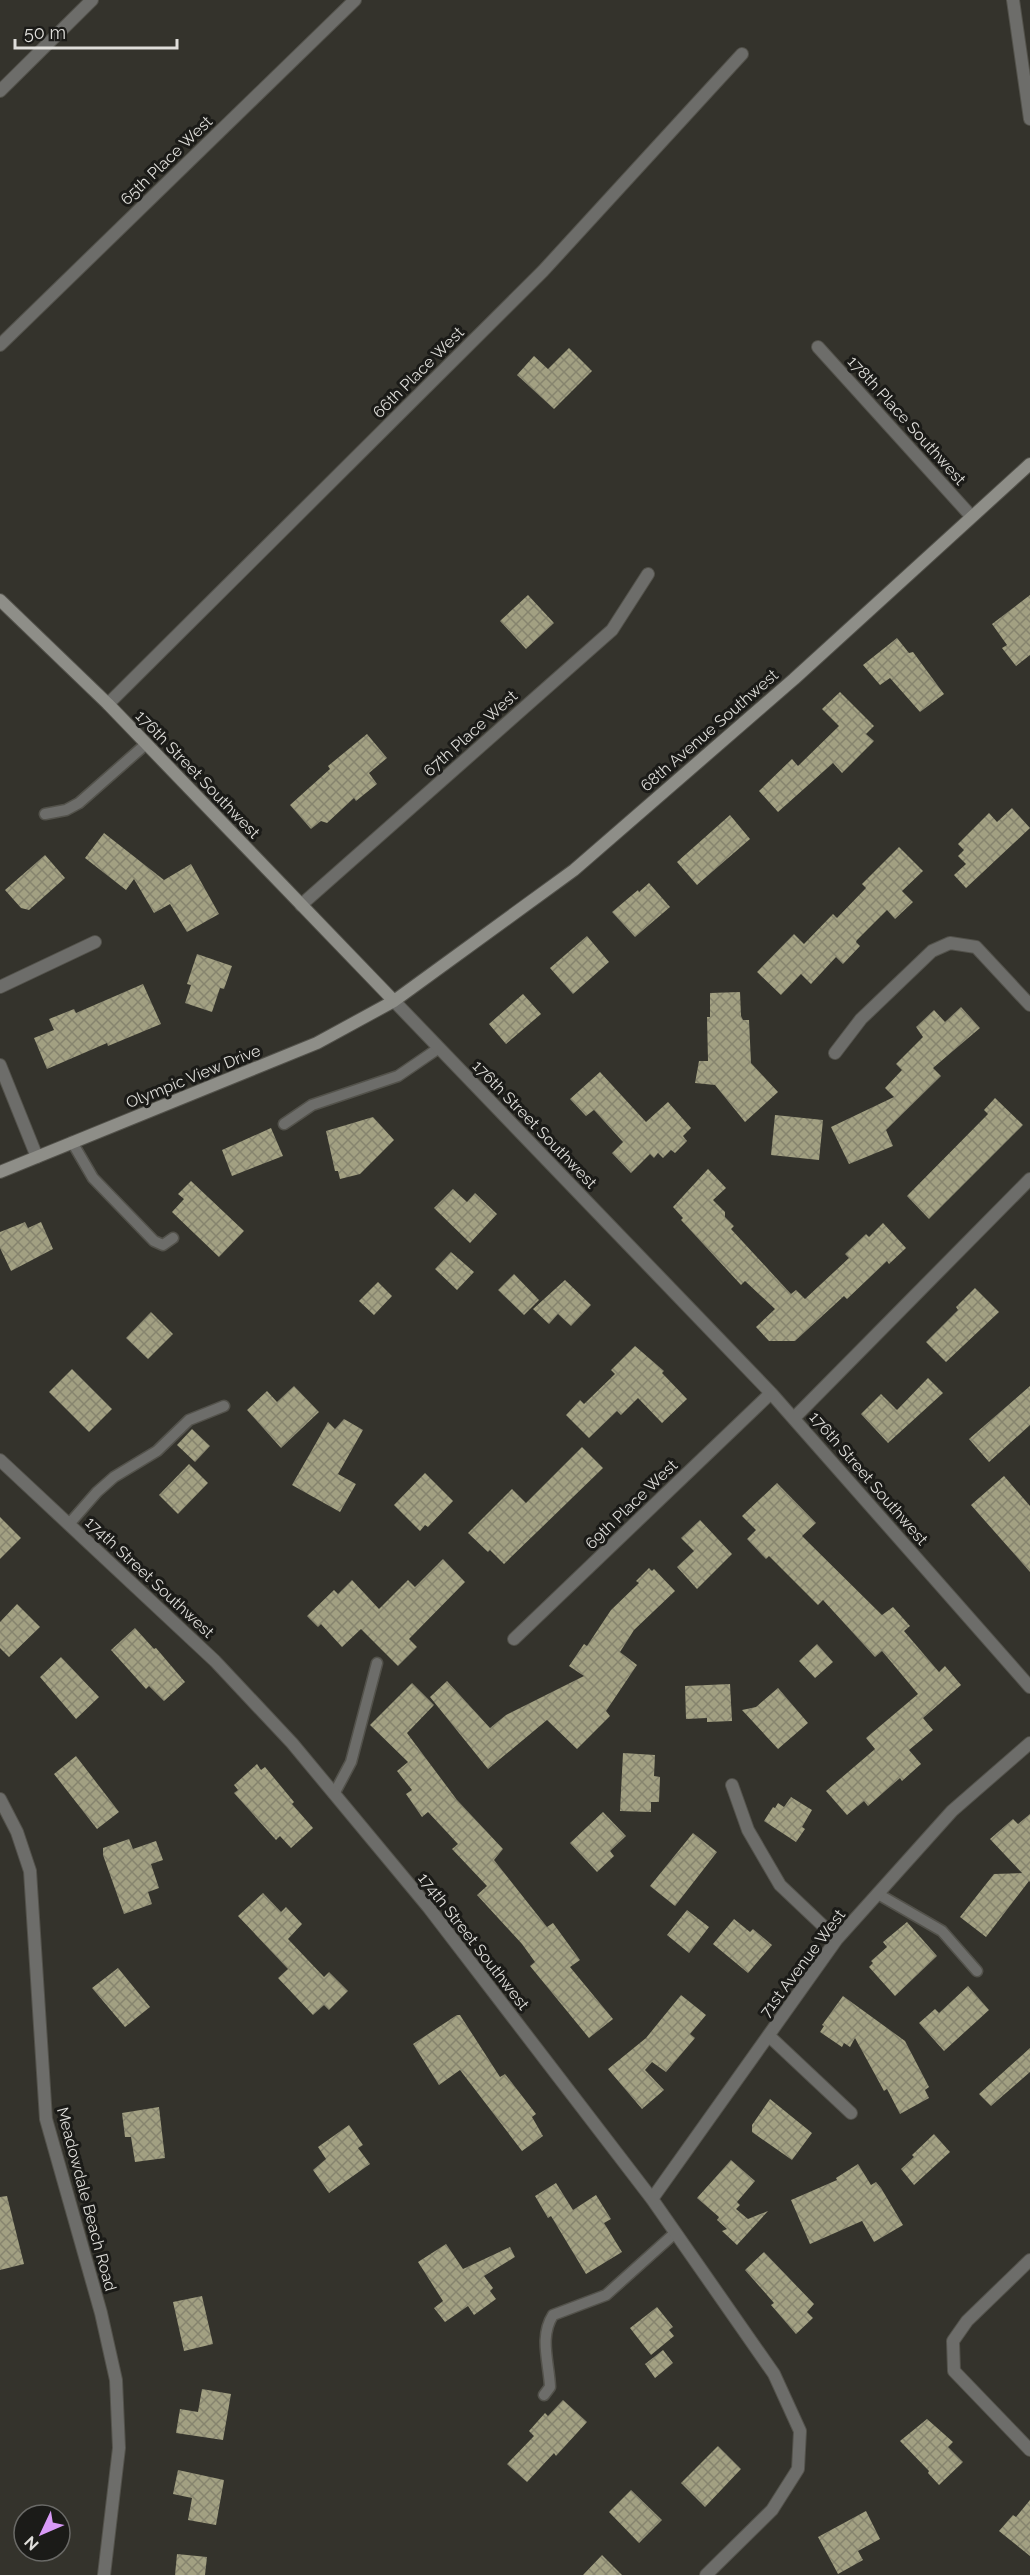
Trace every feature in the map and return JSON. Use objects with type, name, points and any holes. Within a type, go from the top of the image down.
[{"type":"main road","name":"68th Avenue Southwest","points":[[394,1001],[574,870],[794,679],[1030,464]]},
{"type":"main road","name":"176th Street Southwest","points":[[0,600],[108,704],[394,1001]]},
{"type":"main road","name":"Olympic View Drive","points":[[0,1173],[317,1043],[394,1001]]},
{"type":"street","points":[[0,91],[92,0]]},
{"type":"street","name":"65th Place West","points":[[0,345],[355,0]]},
{"type":"street","points":[[1013,0],[1030,118]]},
{"type":"street","name":"66th Place West","points":[[108,704],[543,271],[742,54]]},
{"type":"street","name":"178th Place Southwest","points":[[818,347],[971,516]]},
{"type":"street","name":"67th Place West","points":[[301,905],[612,630],[648,574]]},
{"type":"street","points":[[0,987],[95,942]]},
{"type":"street","points":[[835,1053],[861,1019],[932,951],[950,943],[976,947],[1030,1005]]},
{"type":"street","name":"176th Street Southwest","points":[[394,1001],[771,1393],[1030,1687]]},
{"type":"street","points":[[0,1065],[37,1156]]},
{"type":"street","points":[[794,1418],[1030,1179]]},
{"type":"street","name":"69th Place West","points":[[514,1639],[771,1393]]},
{"type":"street","name":"174th Street Southwest","points":[[0,1460],[215,1661],[292,1743],[429,1908],[651,2199],[774,2374],[800,2431],[798,2469],[772,2510],[706,2575]]},
{"type":"street","name":"71st Avenue West","points":[[651,2199],[837,1939],[952,1811],[1030,1743]]},
{"type":"street","points":[[732,1785],[748,1830],[780,1886],[837,1939]]},
{"type":"street","name":"Meadowdale Beach Road","points":[[0,1799],[18,1832],[30,1871],[46,2120],[101,2313],[116,2380],[119,2448],[104,2575]]},
{"type":"street","points":[[769,2036],[851,2113]]},
{"type":"street","points":[[1030,2260],[967,2321],[952,2341],[954,2371],[1030,2450]]},
{"type":"lane","points":[[45,814],[66,810],[79,803],[146,744]]},
{"type":"lane","points":[[284,1124],[312,1105],[398,1076],[439,1048]]},
{"type":"lane","points":[[72,1142],[93,1178],[154,1241],[164,1245],[173,1238]]},
{"type":"lane","points":[[69,1524],[97,1492],[114,1478],[157,1451],[189,1420],[224,1406]]},
{"type":"lane","points":[[334,1794],[351,1762],[377,1662]]},
{"type":"lane","points":[[878,1894],[942,1931],[977,1971]]},
{"type":"lane","points":[[544,2395],[550,2387],[545,2344],[548,2322],[553,2315],[606,2295],[675,2233]]},
{"type":"building","points":[[569,348],[592,371],[554,409],[517,375],[534,356],[548,369]]},
{"type":"building","points":[[528,595],[554,623],[526,649],[500,621]]},
{"type":"building","points":[[1030,595],[1030,655],[1016,666],[1002,648],[1007,645],[992,624]]},
{"type":"building","points":[[897,638],[909,653],[913,652],[944,694],[920,712],[890,678],[880,685],[863,665]]},
{"type":"building","points":[[840,692],[874,726],[866,734],[874,741],[842,773],[833,763],[778,812],[759,791],[792,759],[798,766],[839,726],[822,709]]},
{"type":"building","points":[[367,734],[387,758],[369,773],[377,784],[356,801],[354,798],[327,823],[321,821],[311,829],[290,805],[330,769],[328,766]]},
{"type":"building","points":[[1012,808],[1030,828],[966,888],[954,875],[966,864],[958,856],[964,850],[958,844],[989,813],[997,822]]},
{"type":"building","points":[[730,815],[750,839],[697,885],[677,862]]},
{"type":"building","points":[[104,833],[164,880],[191,864],[219,914],[187,932],[170,904],[154,913],[134,879],[126,890],[85,858]]},
{"type":"building","points":[[899,847],[923,871],[902,891],[913,902],[895,919],[887,910],[857,940],[860,946],[843,964],[836,957],[811,984],[801,974],[781,995],[757,972],[794,934],[804,944],[833,914],[837,918],[866,888],[862,884]]},
{"type":"building","points":[[45,855],[65,878],[29,910],[21,908],[5,890]]},
{"type":"building","points":[[649,883],[670,907],[635,937],[612,912]]},
{"type":"building","points":[[587,936],[609,962],[573,994],[550,968]]},
{"type":"building","points":[[197,954],[232,966],[224,989],[220,988],[212,1012],[185,1003],[191,985],[187,984]]},
{"type":"building","points":[[143,984],[161,1024],[108,1046],[107,1043],[47,1069],[34,1038],[54,1030],[49,1019],[74,1009],[76,1013]]},
{"type":"building","points":[[740,992],[741,1016],[743,1020],[749,1020],[751,1063],[778,1092],[745,1122],[715,1085],[695,1083],[699,1061],[708,1061],[707,1017],[710,1017],[710,993]]},
{"type":"building","points":[[523,994],[541,1014],[506,1044],[489,1024]]},
{"type":"building","points":[[961,1007],[980,1028],[933,1068],[941,1076],[886,1130],[893,1146],[849,1164],[831,1127],[894,1097],[885,1088],[902,1070],[896,1064],[923,1037],[916,1027],[934,1010],[945,1022]]},
{"type":"building","points":[[600,1072],[646,1122],[668,1102],[691,1128],[683,1136],[687,1141],[675,1153],[671,1150],[663,1158],[658,1153],[654,1158],[650,1154],[631,1173],[612,1153],[623,1142],[594,1110],[586,1116],[570,1099]]},
{"type":"building","points":[[995,1098],[1023,1125],[929,1219],[907,1196],[988,1114],[984,1110]]},
{"type":"building","points":[[775,1115],[823,1120],[819,1160],[771,1155]]},
{"type":"building","points":[[373,1117],[394,1140],[360,1174],[340,1179],[338,1171],[335,1171],[326,1131]]},
{"type":"building","points":[[271,1128],[283,1156],[232,1176],[222,1150]]},
{"type":"building","points":[[708,1169],[726,1188],[713,1200],[734,1226],[731,1229],[791,1294],[796,1290],[805,1299],[849,1258],[845,1254],[866,1234],[869,1237],[883,1223],[906,1248],[889,1264],[887,1261],[847,1299],[844,1296],[795,1341],[769,1341],[756,1327],[775,1309],[745,1281],[741,1285],[681,1220],[683,1218],[673,1207]]},
{"type":"building","points":[[191,1181],[244,1231],[219,1257],[172,1212],[184,1199],[178,1194]]},
{"type":"building","points":[[453,1189],[467,1202],[475,1193],[497,1214],[470,1243],[434,1208]]},
{"type":"building","points":[[25,1222],[28,1228],[41,1222],[53,1249],[11,1271],[0,1248],[0,1232]]},
{"type":"building","points":[[451,1252],[474,1272],[457,1290],[435,1269]]},
{"type":"building","points":[[514,1274],[539,1300],[524,1315],[498,1290]]},
{"type":"building","points":[[565,1280],[591,1305],[571,1326],[558,1314],[549,1324],[533,1309]]},
{"type":"building","points":[[378,1282],[392,1296],[374,1315],[359,1301]]},
{"type":"building","points":[[975,1288],[999,1312],[946,1362],[926,1342],[958,1310],[956,1307]]},
{"type":"building","points":[[151,1312],[173,1334],[148,1359],[126,1338]]},
{"type":"building","points":[[635,1346],[664,1371],[662,1373],[687,1399],[662,1423],[638,1398],[621,1415],[617,1411],[589,1438],[566,1415],[580,1400],[584,1404],[615,1374],[611,1370]]},
{"type":"building","points":[[72,1369],[112,1409],[89,1432],[49,1392]]},
{"type":"building","points":[[928,1378],[943,1393],[888,1443],[861,1414],[881,1394],[897,1410]]},
{"type":"building","points":[[294,1386],[319,1412],[281,1448],[247,1410],[267,1391],[277,1402]]},
{"type":"building","points":[[1030,1386],[1030,1425],[989,1462],[969,1439]]},
{"type":"building","points":[[344,1419],[363,1430],[338,1474],[356,1484],[340,1512],[292,1485],[328,1422],[335,1429]]},
{"type":"building","points":[[192,1429],[210,1446],[195,1462],[177,1445]]},
{"type":"building","points":[[582,1447],[603,1468],[504,1564],[468,1533],[512,1489],[526,1503]]},
{"type":"building","points":[[189,1464],[208,1483],[178,1514],[159,1495]]},
{"type":"building","points":[[425,1473],[453,1501],[428,1527],[425,1525],[420,1531],[394,1505]]},
{"type":"building","points":[[1004,1476],[1030,1506],[1030,1572],[971,1505]]},
{"type":"building","points":[[777,1483],[816,1523],[802,1536],[882,1615],[893,1607],[910,1626],[904,1631],[939,1672],[945,1666],[961,1685],[923,1718],[933,1730],[909,1750],[921,1764],[902,1781],[900,1778],[868,1806],[864,1801],[847,1815],[826,1791],[875,1749],[866,1738],[918,1694],[882,1651],[875,1657],[823,1600],[818,1605],[769,1556],[766,1559],[747,1539],[756,1530],[742,1516]]},
{"type":"building","points":[[0,1517],[21,1538],[0,1559]]},
{"type":"building","points":[[700,1520],[732,1554],[697,1589],[677,1567],[694,1551],[681,1538]]},
{"type":"building","points":[[443,1559],[465,1582],[409,1639],[417,1647],[398,1666],[361,1629],[342,1647],[321,1624],[318,1627],[307,1616],[334,1590],[338,1594],[352,1580],[379,1609],[408,1580],[415,1587]]},
{"type":"building","points":[[649,1568],[652,1571],[654,1569],[675,1591],[634,1630],[620,1652],[637,1665],[606,1711],[610,1716],[577,1749],[547,1720],[488,1769],[430,1697],[447,1681],[490,1728],[506,1715],[584,1676],[569,1666],[584,1644],[587,1646],[611,1610],[639,1583],[636,1581]]},
{"type":"building","points":[[17,1604],[40,1627],[9,1657],[0,1648],[0,1622]]},
{"type":"building","points":[[135,1628],[154,1649],[156,1648],[185,1682],[164,1701],[149,1686],[146,1689],[111,1650]]},
{"type":"building","points":[[817,1644],[833,1662],[815,1678],[799,1661]]},
{"type":"building","points":[[61,1657],[99,1697],[76,1719],[40,1677]]},
{"type":"building","points":[[412,1683],[434,1705],[407,1733],[457,1800],[503,1849],[494,1860],[547,1927],[553,1923],[580,1960],[570,1967],[613,2019],[589,2038],[530,1966],[535,1962],[522,1944],[477,1895],[487,1886],[452,1849],[458,1844],[428,1812],[422,1817],[406,1794],[412,1790],[397,1771],[408,1762],[370,1725]]},
{"type":"building","points":[[730,1684],[732,1721],[707,1722],[707,1718],[686,1719],[685,1686]]},
{"type":"building","points":[[778,1688],[808,1723],[778,1749],[742,1710],[756,1707]]},
{"type":"building","points":[[623,1753],[655,1755],[654,1776],[660,1777],[659,1802],[651,1802],[651,1812],[620,1811]]},
{"type":"building","points":[[76,1756],[119,1812],[97,1829],[54,1774]]},
{"type":"building","points":[[257,1764],[261,1770],[265,1767],[313,1828],[291,1848],[280,1836],[276,1840],[234,1793],[238,1790],[234,1785]]},
{"type":"building","points":[[791,1797],[812,1810],[802,1827],[805,1829],[796,1842],[764,1821],[773,1807],[775,1808],[778,1803],[784,1807]]},
{"type":"building","points":[[603,1812],[626,1836],[610,1851],[614,1856],[597,1872],[570,1843]]},
{"type":"building","points":[[1030,1814],[1030,1882],[986,1937],[960,1917],[994,1874],[1022,1873],[990,1839],[1013,1819],[1018,1824]]},
{"type":"building","points":[[693,1833],[717,1852],[675,1906],[650,1886]]},
{"type":"building","points":[[129,1839],[133,1849],[156,1841],[163,1860],[151,1864],[159,1888],[148,1892],[152,1904],[124,1914],[103,1855],[103,1848]]},
{"type":"building","points":[[263,1893],[281,1912],[286,1907],[302,1924],[288,1939],[324,1977],[329,1972],[348,1991],[329,2010],[324,2005],[313,2015],[278,1978],[288,1969],[238,1916]]},
{"type":"building","points":[[687,1910],[709,1927],[689,1953],[667,1935]]},
{"type":"building","points":[[734,1919],[750,1932],[753,1929],[772,1945],[748,1973],[713,1944]]},
{"type":"building","points":[[907,1922],[937,1956],[895,1996],[869,1967],[873,1963],[871,1961],[887,1947],[883,1942]]},
{"type":"building","points":[[118,1968],[150,2007],[125,2027],[92,1988]]},
{"type":"building","points":[[968,1986],[989,2010],[944,2051],[919,2023],[935,2009],[939,2013]]},
{"type":"building","points":[[681,1995],[706,2015],[690,2034],[695,2038],[666,2072],[652,2062],[645,2070],[664,2090],[642,2109],[608,2069],[646,2038]]},
{"type":"building","points":[[843,1996],[905,2041],[929,2087],[925,2090],[929,2098],[900,2114],[887,2089],[884,2091],[855,2038],[850,2047],[844,2043],[842,2047],[820,2032],[824,2026],[822,2025]]},
{"type":"building","points":[[460,2015],[500,2077],[505,2074],[536,2114],[532,2117],[543,2136],[522,2151],[460,2070],[439,2085],[413,2044]]},
{"type":"building","points":[[1030,2048],[1030,2072],[991,2106],[979,2094]]},
{"type":"building","points":[[770,2099],[812,2133],[792,2160],[752,2132],[752,2125]]},
{"type":"building","points":[[159,2107],[165,2158],[135,2162],[131,2137],[125,2137],[122,2113]]},
{"type":"building","points":[[349,2125],[363,2145],[358,2148],[370,2164],[329,2193],[313,2170],[326,2159],[318,2147]]},
{"type":"building","points":[[934,2134],[950,2152],[914,2185],[901,2169]]},
{"type":"building","points":[[731,2160],[755,2181],[737,2202],[740,2205],[736,2209],[748,2219],[768,2211],[737,2245],[722,2231],[727,2229],[717,2220],[719,2217],[697,2198]]},
{"type":"building","points":[[858,2164],[871,2185],[876,2182],[881,2188],[903,2225],[874,2242],[862,2221],[810,2244],[791,2200],[837,2180],[836,2178]]},
{"type":"building","points":[[556,2183],[573,2210],[596,2195],[611,2219],[604,2223],[622,2252],[586,2274],[551,2216],[548,2218],[535,2196]]},
{"type":"building","points":[[7,2196],[24,2264],[0,2270],[0,2197]]},
{"type":"building","points":[[446,2244],[463,2269],[510,2247],[515,2257],[484,2276],[493,2288],[490,2291],[496,2299],[474,2315],[468,2306],[445,2322],[434,2308],[443,2301],[418,2262]]},
{"type":"building","points":[[764,2252],[814,2304],[807,2312],[813,2318],[796,2334],[771,2305],[774,2303],[745,2270]]},
{"type":"building","points":[[202,2296],[213,2344],[184,2351],[173,2302]]},
{"type":"building","points":[[657,2307],[673,2327],[669,2330],[674,2336],[651,2355],[630,2328]]},
{"type":"building","points":[[663,2350],[673,2363],[655,2378],[645,2364]]},
{"type":"building","points":[[202,2389],[231,2394],[223,2440],[176,2433],[180,2409],[198,2412]]},
{"type":"building","points":[[563,2400],[587,2422],[556,2456],[554,2453],[527,2482],[507,2464],[534,2436],[529,2431],[545,2413],[548,2416]]},
{"type":"building","points":[[927,2419],[953,2442],[948,2447],[963,2462],[939,2485],[928,2473],[929,2471],[900,2441]]},
{"type":"building","points":[[718,2446],[741,2469],[705,2507],[681,2483]]},
{"type":"building","points":[[178,2470],[224,2480],[216,2525],[188,2520],[192,2498],[173,2494]]},
{"type":"building","points":[[631,2490],[662,2520],[639,2543],[609,2512]]},
{"type":"building","points":[[1030,2500],[1030,2556],[999,2531],[1013,2515],[1016,2517]]},
{"type":"building","points":[[866,2511],[880,2539],[858,2551],[863,2560],[838,2574],[818,2537]]},
{"type":"building","points":[[177,2554],[207,2557],[205,2575],[175,2575]]},
{"type":"building","points":[[602,2555],[622,2575],[583,2575]]}]
